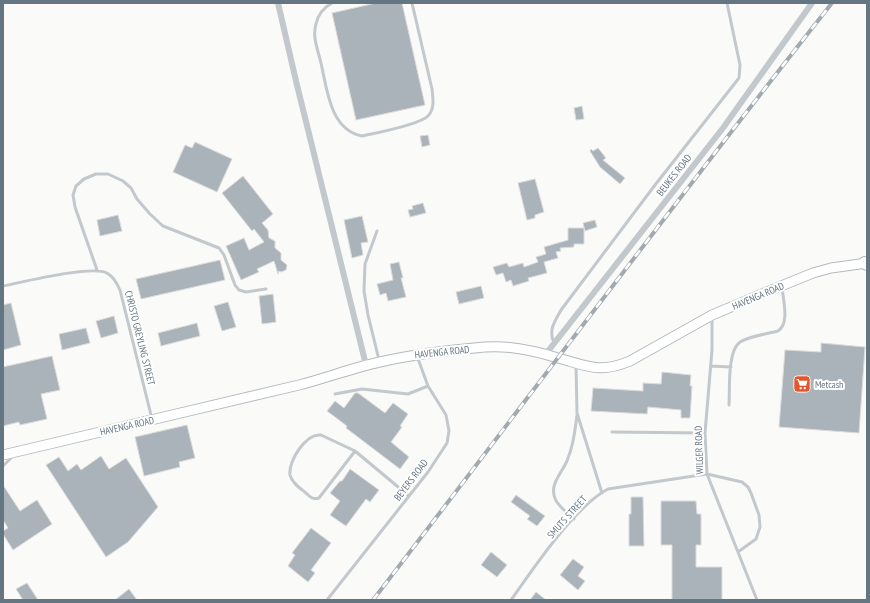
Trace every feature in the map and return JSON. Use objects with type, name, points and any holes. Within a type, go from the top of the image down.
[{"type":"street","points":[[278,3],[366,366]]},
{"type":"street","name":"BEUKES ROAD","points":[[545,355],[723,128],[812,3]]},
{"type":"street","name":"HAVENGA ROAD","points":[[3,455],[303,384],[380,362],[417,354],[487,347],[524,349],[576,364],[602,369],[619,366],[712,315],[781,286],[813,273],[831,268],[866,263]]},
{"type":"lane","points":[[332,3],[319,15],[316,24],[315,39],[332,109],[340,122],[349,131],[355,135],[362,136],[416,122],[428,116],[431,111],[433,99],[432,89],[412,3]]},
{"type":"lane","points":[[554,344],[551,328],[562,310],[655,185],[738,78],[740,65],[727,3]]},
{"type":"lane","points":[[3,286],[97,270],[75,207],[73,195],[76,186],[84,179],[96,174],[108,174],[116,177],[131,188],[137,199],[163,226],[219,248],[224,255],[235,285],[239,290],[246,292],[266,289]]},
{"type":"lane","points":[[377,231],[365,264],[364,291],[368,315],[380,362]]},
{"type":"lane","name":"CHRISTO GREYLING STREET","points":[[97,270],[107,273],[112,277],[120,290],[152,420]]},
{"type":"lane","points":[[729,405],[732,353],[739,343],[778,331],[783,328],[785,320],[781,286]]},
{"type":"lane","name":"WILGER ROAD","points":[[712,315],[711,366],[705,433],[707,474],[757,600]]},
{"type":"lane","name":"BEYERS ROAD","points":[[327,600],[443,451],[448,436],[448,423],[446,415],[428,386],[417,354]]},
{"type":"lane","points":[[574,519],[559,506],[553,493],[554,485],[568,460],[572,446],[577,413],[576,364]]},
{"type":"lane","points":[[711,366],[731,367]]},
{"type":"lane","points":[[335,394],[362,389],[408,394],[428,386]]},
{"type":"lane","points":[[577,413],[602,493]]},
{"type":"lane","points":[[612,432],[705,433]]},
{"type":"lane","points":[[355,451],[319,498],[312,498],[291,478],[290,470],[292,462],[307,440],[313,435],[321,435],[355,451],[409,496]]},
{"type":"lane","points":[[3,466],[16,452]]},
{"type":"lane","points":[[707,474],[742,482],[748,487],[759,515],[759,532],[756,539],[738,552]]},
{"type":"lane","name":"SMUTS STREET","points":[[511,600],[560,534],[574,519],[608,489],[707,474]]},
{"type":"building","points":[[376,3],[402,3],[425,105],[356,120],[332,13]]},
{"type":"building","points":[[582,106],[584,119],[576,120],[574,108]]},
{"type":"building","points":[[428,135],[430,145],[422,147],[420,136]]},
{"type":"building","points":[[195,142],[232,159],[217,192],[173,172],[185,145],[192,148]]},
{"type":"building","points":[[598,148],[606,158],[603,160],[625,178],[620,184],[600,167],[590,151],[591,149],[593,151]]},
{"type":"building","points":[[243,176],[273,214],[262,223],[268,230],[269,238],[275,241],[275,248],[281,253],[281,260],[287,265],[286,270],[281,272],[279,271],[278,274],[274,261],[257,269],[259,272],[241,280],[226,246],[244,238],[249,250],[264,242],[254,229],[252,231],[222,193]]},
{"type":"building","points":[[535,179],[544,212],[535,215],[535,218],[527,220],[518,183]]},
{"type":"building","points":[[423,203],[426,213],[410,217],[408,210],[413,209],[412,206]]},
{"type":"building","points":[[118,215],[122,231],[100,236],[97,220]]},
{"type":"building","points":[[362,216],[368,242],[361,243],[363,255],[352,258],[344,220]]},
{"type":"building","points":[[595,220],[597,227],[585,231],[583,223]]},
{"type":"building","points":[[568,228],[584,228],[584,244],[574,244],[574,247],[560,248],[561,251],[556,252],[558,258],[544,262],[547,273],[528,278],[529,281],[513,286],[511,280],[506,282],[503,273],[496,275],[493,267],[507,263],[509,267],[523,263],[524,267],[538,262],[536,257],[546,254],[544,247],[568,240]]},
{"type":"building","points":[[220,260],[225,280],[141,299],[136,279]]},
{"type":"building","points":[[399,262],[406,297],[388,301],[386,293],[380,295],[377,284],[393,280],[390,264]]},
{"type":"building","points":[[481,286],[484,298],[459,304],[456,292]]},
{"type":"building","points":[[273,294],[276,322],[262,324],[259,296]]},
{"type":"building","points":[[228,302],[236,327],[222,331],[214,306]]},
{"type":"building","points":[[11,303],[21,345],[3,350],[3,305]]},
{"type":"building","points":[[114,316],[118,333],[101,338],[96,321]]},
{"type":"building","points":[[197,323],[200,336],[161,346],[158,333]]},
{"type":"building","points":[[86,328],[90,343],[62,350],[59,334]]},
{"type":"building","points":[[821,343],[865,347],[859,433],[779,427],[785,350],[821,352]]},
{"type":"building","points":[[52,356],[60,390],[41,394],[47,419],[20,425],[19,422],[3,426],[3,367]]},
{"type":"building","points":[[662,372],[691,375],[690,386],[692,386],[690,418],[681,418],[681,410],[648,407],[647,414],[591,411],[593,388],[643,391],[643,383],[661,384]]},
{"type":"building","points":[[355,393],[358,393],[385,413],[393,403],[408,414],[400,426],[402,427],[391,442],[409,457],[400,469],[346,428],[347,426],[327,411],[335,401],[344,408]]},
{"type":"building","points":[[187,425],[195,458],[179,462],[180,467],[144,476],[135,437]]},
{"type":"building","points":[[101,456],[109,469],[126,458],[158,507],[128,542],[106,557],[46,465],[59,457],[68,471],[77,464],[81,470]]},
{"type":"building","points":[[350,469],[379,490],[370,502],[366,499],[346,526],[330,515],[340,501],[330,493],[340,481],[342,481]]},
{"type":"building","points":[[3,485],[20,511],[37,500],[52,524],[13,550],[3,534],[3,531],[8,528],[3,520]]},
{"type":"building","points":[[516,495],[545,516],[537,526],[527,519],[530,516],[511,502]]},
{"type":"building","points":[[631,497],[643,497],[644,546],[629,546],[629,514],[631,514]]},
{"type":"building","points":[[661,501],[696,501],[697,514],[701,514],[701,545],[696,545],[696,567],[722,567],[722,600],[672,600],[672,545],[661,545]]},
{"type":"building","points":[[311,528],[331,543],[311,570],[315,573],[308,582],[288,566],[295,555],[292,553]]},
{"type":"building","points":[[491,552],[507,565],[497,577],[481,565]]},
{"type":"building","points":[[573,559],[584,567],[578,576],[585,581],[578,590],[560,575]]},
{"type":"building","points":[[27,583],[38,600],[23,600],[16,589]]},
{"type":"building","points":[[129,589],[137,600],[115,600]]},
{"type":"building","points":[[536,592],[546,600],[530,600]]},
{"type":"railway","points":[[373,600],[659,226],[832,3]]},
{"type":"place","name":"Metcash","points":[[802,384]]}]
